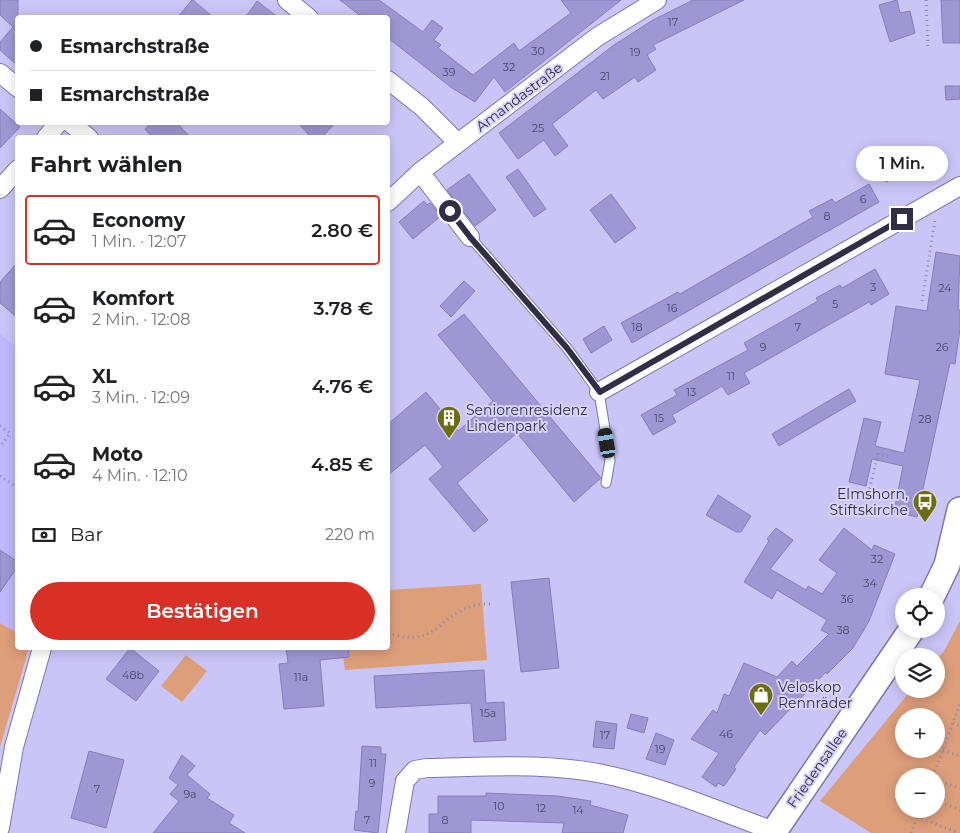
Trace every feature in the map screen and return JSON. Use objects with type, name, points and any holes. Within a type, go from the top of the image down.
[{"type":"street","points":[[287,0],[305,15]]},
{"type":"street","name":"Amandastraße","points":[[390,200],[420,172],[597,37],[657,0]]},
{"type":"street","points":[[0,73],[15,86]]},
{"type":"street","points":[[390,82],[422,107],[458,143]]},
{"type":"street","points":[[48,135],[57,125]]},
{"type":"street","points":[[73,125],[85,135]]},
{"type":"street","points":[[420,172],[470,237]]},
{"type":"street","points":[[0,189],[15,173]]},
{"type":"street","points":[[600,392],[960,186]]},
{"type":"street","points":[[936,588],[947,565],[960,510]]},
{"type":"street","name":"Friedensallee","points":[[773,832],[906,638]]},
{"type":"street","points":[[0,828],[14,747],[41,650]]},
{"type":"street","points":[[396,833],[405,781],[416,770],[427,768],[521,766],[611,776],[638,783],[773,832]]},
{"type":"lane","points":[[470,237],[567,348],[600,392],[610,460],[606,483]]},
{"type":"path","points":[[926,0],[928,49]]},
{"type":"path","points":[[922,301],[936,212],[936,200]]},
{"type":"path","points":[[0,426],[10,433],[0,447]]},
{"type":"path","points":[[865,508],[878,454],[892,457]]},
{"type":"path","points":[[0,476],[15,486]]},
{"type":"path","points":[[390,633],[410,638],[428,634],[472,606],[492,604]]},
{"type":"path","points":[[945,744],[960,704]]},
{"type":"path","points":[[952,723],[960,726]]},
{"type":"path","points":[[945,751],[960,756]]},
{"type":"path","points":[[945,783],[960,788]]},
{"type":"path","points":[[945,805],[960,810]]},
{"type":"path","points":[[911,833],[917,818]]},
{"type":"path","points":[[920,818],[959,833]]},
{"type":"shaded area","points":[[0,334],[15,346],[15,632],[0,623]]},
{"type":"shaded area","points":[[481,584],[487,660],[345,670],[342,650],[390,650],[390,590]]},
{"type":"shaded area","points":[[960,621],[960,833],[871,833],[820,801],[895,710],[895,758],[945,758],[945,708],[896,708],[905,698],[945,698],[945,649]]},
{"type":"shaded area","points":[[0,623],[15,632],[15,650],[28,650],[0,747]]},
{"type":"shaded area","points":[[186,655],[207,671],[182,702],[161,686]]},
{"type":"building","points":[[0,0],[18,0],[18,15],[15,15],[15,63],[0,50],[0,42],[13,27],[0,15]]},
{"type":"building","points":[[193,0],[210,15],[180,15]]},
{"type":"building","points":[[340,0],[379,0],[423,32],[432,20],[443,28],[434,40],[441,45],[438,48],[473,75],[514,43],[519,51],[571,13],[561,0],[621,0],[505,92],[494,77],[475,102],[452,88],[390,40],[390,15],[359,15]]},
{"type":"building","points":[[693,0],[744,0],[653,45],[656,49],[647,55],[656,70],[638,82],[635,77],[603,99],[596,90],[552,124],[568,146],[555,156],[544,140],[518,159],[499,133],[614,45],[653,20]]},
{"type":"building","points":[[897,0],[900,13],[910,11],[915,33],[890,42],[879,5]]},
{"type":"building","points":[[941,0],[960,0],[960,43],[943,43]]},
{"type":"building","points":[[257,1],[275,15],[247,15]]},
{"type":"building","points":[[945,86],[960,86],[960,99],[946,100]]},
{"type":"building","points":[[0,109],[15,122],[15,125],[20,127],[0,148]]},
{"type":"building","points":[[149,125],[179,125],[188,135],[150,135],[145,129]]},
{"type":"building","points":[[300,125],[333,125],[324,135],[309,135]]},
{"type":"building","points":[[900,151],[911,169],[886,182],[876,165]]},
{"type":"building","points":[[518,169],[546,209],[534,217],[506,177]]},
{"type":"building","points":[[469,174],[496,210],[475,226],[447,190]]},
{"type":"building","points":[[869,184],[879,202],[632,343],[621,323],[678,292],[680,294],[813,217],[809,211],[832,199],[835,203]]},
{"type":"building","points":[[611,194],[636,228],[615,243],[590,210]]},
{"type":"building","points":[[424,201],[427,205],[430,203],[441,216],[413,239],[399,222]]},
{"type":"building","points":[[936,252],[960,256],[958,310],[960,310],[960,329],[955,364],[950,363],[917,517],[894,512],[903,466],[872,459],[866,486],[849,482],[864,418],[881,422],[875,446],[904,453],[920,380],[885,374],[896,306],[927,311]]},
{"type":"building","points":[[15,265],[15,316],[0,303],[0,282]]},
{"type":"building","points":[[875,269],[889,294],[871,305],[869,302],[744,373],[750,383],[728,395],[722,386],[672,415],[676,422],[653,435],[641,415],[677,395],[674,390],[748,350],[744,343],[818,301],[816,298],[840,285],[842,288]]},
{"type":"building","points":[[464,281],[475,291],[451,317],[440,306]]},
{"type":"building","name":"Seniorenresidenz Lindenpark","points":[[464,314],[601,478],[574,502],[517,433],[457,483],[488,520],[474,532],[429,479],[443,467],[425,445],[390,473],[390,422],[426,392],[458,431],[493,401],[438,335]]},
{"type":"building","points":[[604,326],[612,340],[591,353],[583,339]]},
{"type":"building","points":[[849,389],[856,401],[779,446],[772,434]]},
{"type":"building","points":[[718,495],[751,516],[741,532],[736,532],[706,515]]},
{"type":"building","points":[[776,528],[793,540],[770,569],[806,590],[808,586],[822,594],[837,573],[819,560],[844,528],[872,550],[874,545],[895,554],[869,621],[853,648],[827,674],[826,672],[765,735],[760,730],[734,767],[736,769],[724,786],[718,783],[716,787],[702,777],[719,753],[691,739],[713,710],[717,713],[724,694],[729,696],[744,663],[777,677],[792,661],[797,666],[829,634],[821,630],[827,620],[777,590],[772,599],[744,582],[769,541],[767,539]]},
{"type":"building","points":[[0,550],[15,560],[15,570],[0,592]]},
{"type":"building","points":[[549,578],[559,668],[521,672],[511,582]]},
{"type":"building","points":[[128,650],[133,650],[159,671],[136,701],[106,679]]},
{"type":"building","points":[[286,650],[348,650],[349,657],[320,660],[324,706],[284,709],[279,664],[288,663]]},
{"type":"building","points":[[484,670],[486,703],[504,702],[506,740],[474,742],[471,703],[376,708],[374,676]]},
{"type":"building","points":[[631,714],[648,718],[644,733],[627,728]]},
{"type":"building","points":[[596,721],[617,724],[614,749],[593,747]]},
{"type":"building","points":[[656,733],[674,740],[665,765],[646,759]]},
{"type":"building","points":[[362,746],[381,747],[381,754],[386,754],[378,833],[354,830],[356,811],[358,812]]},
{"type":"building","points":[[89,751],[124,760],[106,828],[71,818]]},
{"type":"building","points":[[182,755],[195,766],[187,775],[210,794],[207,798],[234,815],[229,823],[245,833],[153,833],[179,801],[170,794],[178,785],[169,778]]},
{"type":"building","points":[[486,793],[558,796],[591,801],[590,805],[628,815],[623,833],[562,833],[564,823],[471,820],[471,833],[429,833],[429,814],[438,814],[438,796],[486,796]]},
{"type":"place","name":"Seniorenresidenz Lindenpark","points":[[449,439]]},
{"type":"place","name":"Elmshorn, Stiftskirche","points":[[925,523]]},
{"type":"place","name":"Veloskop Rennräder","points":[[761,716]]},
{"type":"route","points":[[450,211],[470,237],[567,348],[600,392],[902,219]]}]
